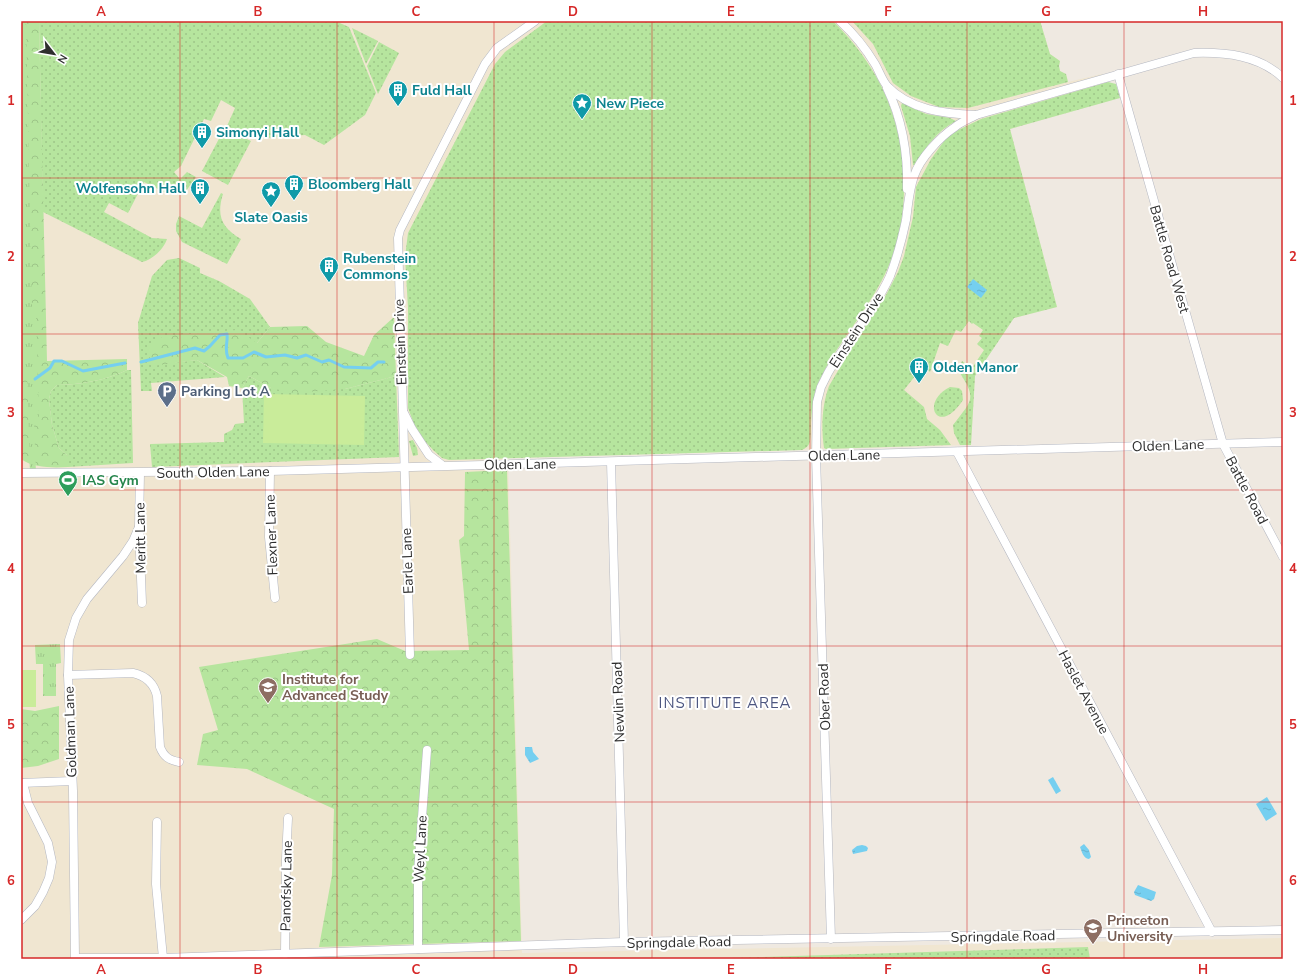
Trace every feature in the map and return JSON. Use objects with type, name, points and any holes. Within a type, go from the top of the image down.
[{"type":"street","name":"Einstein Drive","points":[[405,467],[398,246],[400,230],[485,64],[497,48],[535,21]]},
{"type":"street","name":"Einstein Drive","points":[[816,456],[817,402],[821,387],[836,359],[881,293],[890,276],[906,220],[907,206],[908,170],[896,106],[874,63],[860,43],[840,21]]},
{"type":"street","name":"Einstein Drive","points":[[907,206],[915,174],[926,156],[938,141],[954,127],[976,114],[1194,54],[1215,52],[1250,59],[1265,66],[1283,78]]},
{"type":"street","name":"Battle Road West","points":[[1118,74],[1223,444]]},
{"type":"street","name":"Einstein Drive","points":[[886,85],[902,99],[937,112],[976,114]]},
{"type":"street","points":[[402,409],[412,429],[429,455],[442,465]]},
{"type":"street","name":"Olden Lane","points":[[405,467],[1283,442]]},
{"type":"street","name":"Battle Road","points":[[1223,444],[1283,557]]},
{"type":"street","name":"Haslet Avenue","points":[[957,452],[1212,932]]},
{"type":"street","name":"Ober Road","points":[[816,456],[831,939]]},
{"type":"street","name":"Newlin Road","points":[[611,462],[624,942]]},
{"type":"street","name":"South Olden Lane","points":[[21,473],[270,471],[405,467]]},
{"type":"street","name":"Earle Lane","points":[[405,467],[410,655]]},
{"type":"street","name":"Flexner Lane","points":[[270,471],[269,537],[275,598]]},
{"type":"street","name":"Meritt Lane","points":[[140,473],[139,527],[142,603]]},
{"type":"street","name":"Goldman Lane","points":[[75,958],[72,781],[68,675],[69,640],[76,618],[88,599],[123,556],[133,541],[139,527]]},
{"type":"street","points":[[68,675],[133,674],[141,675],[149,680],[155,688],[157,696],[160,747],[163,754],[168,759],[179,762]]},
{"type":"street","name":"Weyl Lane","points":[[418,949],[418,872],[426,750]]},
{"type":"street","points":[[21,920],[35,906],[49,878],[52,862],[48,843],[28,803],[22,783],[72,781]]},
{"type":"street","name":"Panofsky Lane","points":[[285,954],[288,818]]},
{"type":"street","points":[[157,822],[156,884],[163,958]]},
{"type":"street","name":"Springdale Road","points":[[75,958],[163,958],[624,942],[1283,930]]},
{"type":"shaded area","name":"Institute for Advanced Study","points":[[26,21],[1041,21],[1050,54],[1060,61],[1060,71],[1066,74],[1068,82],[1102,74],[1108,101],[1010,129],[1057,307],[1014,318],[975,376],[971,445],[508,458],[522,953],[1283,938],[1283,959],[21,959],[21,369],[27,368],[30,473],[34,421]]},
{"type":"green space","points":[[21,21],[39,21],[47,361],[127,359],[127,370],[119,374],[93,381],[57,385],[51,391],[49,399],[52,425],[59,448],[68,456],[68,467],[37,466],[21,459]]},
{"type":"green space","points":[[21,21],[26,21],[32,310],[36,310],[39,421],[34,422],[36,473],[30,474],[27,368],[21,370]]},
{"type":"green space","points":[[39,21],[335,21],[349,27],[376,93],[365,115],[324,145],[305,135],[254,139],[227,126],[235,108],[221,100],[211,121],[204,119],[181,166],[174,172],[180,179],[187,172],[196,177],[186,191],[170,184],[164,192],[144,182],[128,213],[109,203],[104,212],[152,238],[167,239],[157,254],[142,262],[43,212]]},
{"type":"green space","points":[[547,21],[833,21],[853,43],[871,68],[884,92],[894,118],[901,145],[904,174],[904,202],[900,230],[892,257],[881,282],[834,354],[818,384],[812,406],[810,441],[808,446],[802,450],[449,460],[442,458],[433,450],[424,440],[414,424],[408,408],[408,308],[405,257],[408,233],[495,64],[505,52]]},
{"type":"green space","points":[[852,21],[1041,21],[1050,54],[1060,61],[1060,71],[1066,74],[1068,82],[968,108],[939,107],[911,96],[893,83],[873,44]]},
{"type":"green space","points":[[352,28],[378,41],[366,64]]},
{"type":"green space","points":[[379,42],[399,53],[378,94],[367,66]]},
{"type":"green space","points":[[1108,82],[1116,84],[1120,98],[1010,129],[1057,307],[1014,318],[975,376],[971,445],[960,445],[954,433],[953,425],[965,410],[970,399],[968,387],[958,370],[962,361],[972,368],[984,350],[977,344],[982,338],[979,336],[983,330],[969,321],[961,332],[956,330],[948,346],[940,343],[930,372],[923,366],[904,390],[924,407],[927,419],[940,430],[951,445],[824,448],[823,416],[829,386],[856,340],[886,295],[898,272],[904,256],[913,217],[916,187],[931,159],[947,137],[981,119]]},
{"type":"green space","points":[[902,103],[926,114],[950,118],[956,121],[949,125],[932,140],[916,166],[913,165],[910,136],[901,106]]},
{"type":"green space","points":[[225,129],[251,141],[228,185],[202,171]]},
{"type":"green space","points":[[221,193],[223,194],[220,209],[222,221],[234,235],[241,239],[227,264],[182,242],[176,231],[176,224],[179,216],[202,228]]},
{"type":"green space","points":[[179,258],[200,268],[200,273],[219,281],[250,299],[270,327],[257,343],[152,365],[197,360],[225,377],[151,383],[152,391],[141,391],[138,323],[152,276],[167,260]]},
{"type":"green space","points":[[394,317],[396,376],[345,389],[293,393],[271,388],[249,376],[242,388],[229,386],[227,377],[197,360],[152,366],[148,349],[163,336],[237,330],[257,343],[270,327],[307,326],[326,342],[364,356],[374,335]]},
{"type":"green space","points":[[127,370],[131,370],[133,463],[68,467],[68,456],[59,448],[52,425],[49,399],[51,391],[57,385],[93,381],[111,377]]},
{"type":"green space","points":[[249,376],[271,388],[345,389],[396,376],[399,457],[152,467],[150,444],[224,442],[224,434],[232,430],[235,424],[244,423],[242,388]]},
{"type":"green space","points":[[950,387],[959,388],[962,391],[963,400],[954,411],[946,416],[940,417],[934,408],[935,401],[941,393]]},
{"type":"green space","points":[[264,394],[365,396],[364,445],[263,443]]},
{"type":"green space","points":[[413,440],[417,448],[418,455],[413,456],[409,441]]},
{"type":"green space","points":[[507,470],[521,941],[319,947],[332,875],[334,809],[247,769],[197,765],[203,734],[218,730],[199,667],[377,639],[405,651],[469,650],[459,540],[464,536],[465,472]]},
{"type":"green space","points":[[60,644],[61,663],[56,664],[56,696],[43,696],[43,664],[36,664],[35,645]]},
{"type":"green space","points":[[21,670],[36,670],[36,707],[21,707]]},
{"type":"green space","points":[[59,706],[59,759],[38,766],[21,768],[21,709],[35,711]]},
{"type":"green space","points":[[1088,947],[1090,959],[695,959]]},
{"type":"water","points":[[973,279],[987,290],[981,298],[967,287]]},
{"type":"water","points":[[525,747],[532,747],[533,752],[539,759],[530,763],[525,755]]},
{"type":"water","points":[[1053,777],[1061,791],[1056,794],[1048,780]]},
{"type":"water","points":[[1267,797],[1277,814],[1266,821],[1256,804]]},
{"type":"water","points":[[1084,844],[1089,850],[1091,857],[1089,859],[1084,856],[1080,847]]},
{"type":"water","points":[[862,845],[868,848],[867,851],[853,854],[852,850],[857,846]]},
{"type":"water","points":[[1138,885],[1156,892],[1154,899],[1151,901],[1135,895],[1134,892]]},
{"type":"waterway","points":[[141,362],[195,348],[204,351],[220,335],[227,334],[226,351],[228,358],[243,358],[254,352],[266,357],[285,355],[297,358],[306,355],[322,362],[329,360],[344,367],[371,368],[378,362],[384,362]]},
{"type":"waterway","points":[[35,379],[50,368],[54,361],[62,361],[83,371],[125,363]]},
{"type":"place","name":"Fuld Hall","points":[[398,107]]},
{"type":"place","name":"New Piece","points":[[582,120]]},
{"type":"place","name":"Simonyi Hall","points":[[202,149]]},
{"type":"place","name":"Bloomberg Hall","points":[[294,201]]},
{"type":"place","name":"Wolfensohn Hall","points":[[200,205]]},
{"type":"place","name":"Slate Oasis","points":[[271,208]]},
{"type":"place","name":"Rubenstein Commons","points":[[329,283]]},
{"type":"place","name":"Olden Manor","points":[[919,384]]},
{"type":"place","name":"Parking Lot A","points":[[167,408]]},
{"type":"place","name":"IAS Gym","points":[[68,497]]},
{"type":"place","name":"Institute for Advanced Study","points":[[268,704]]},
{"type":"place","name":"Princeton University","points":[[1093,945]]},
{"type":"district","name":"INSTITUTE AREA","points":[[725,703]]}]
